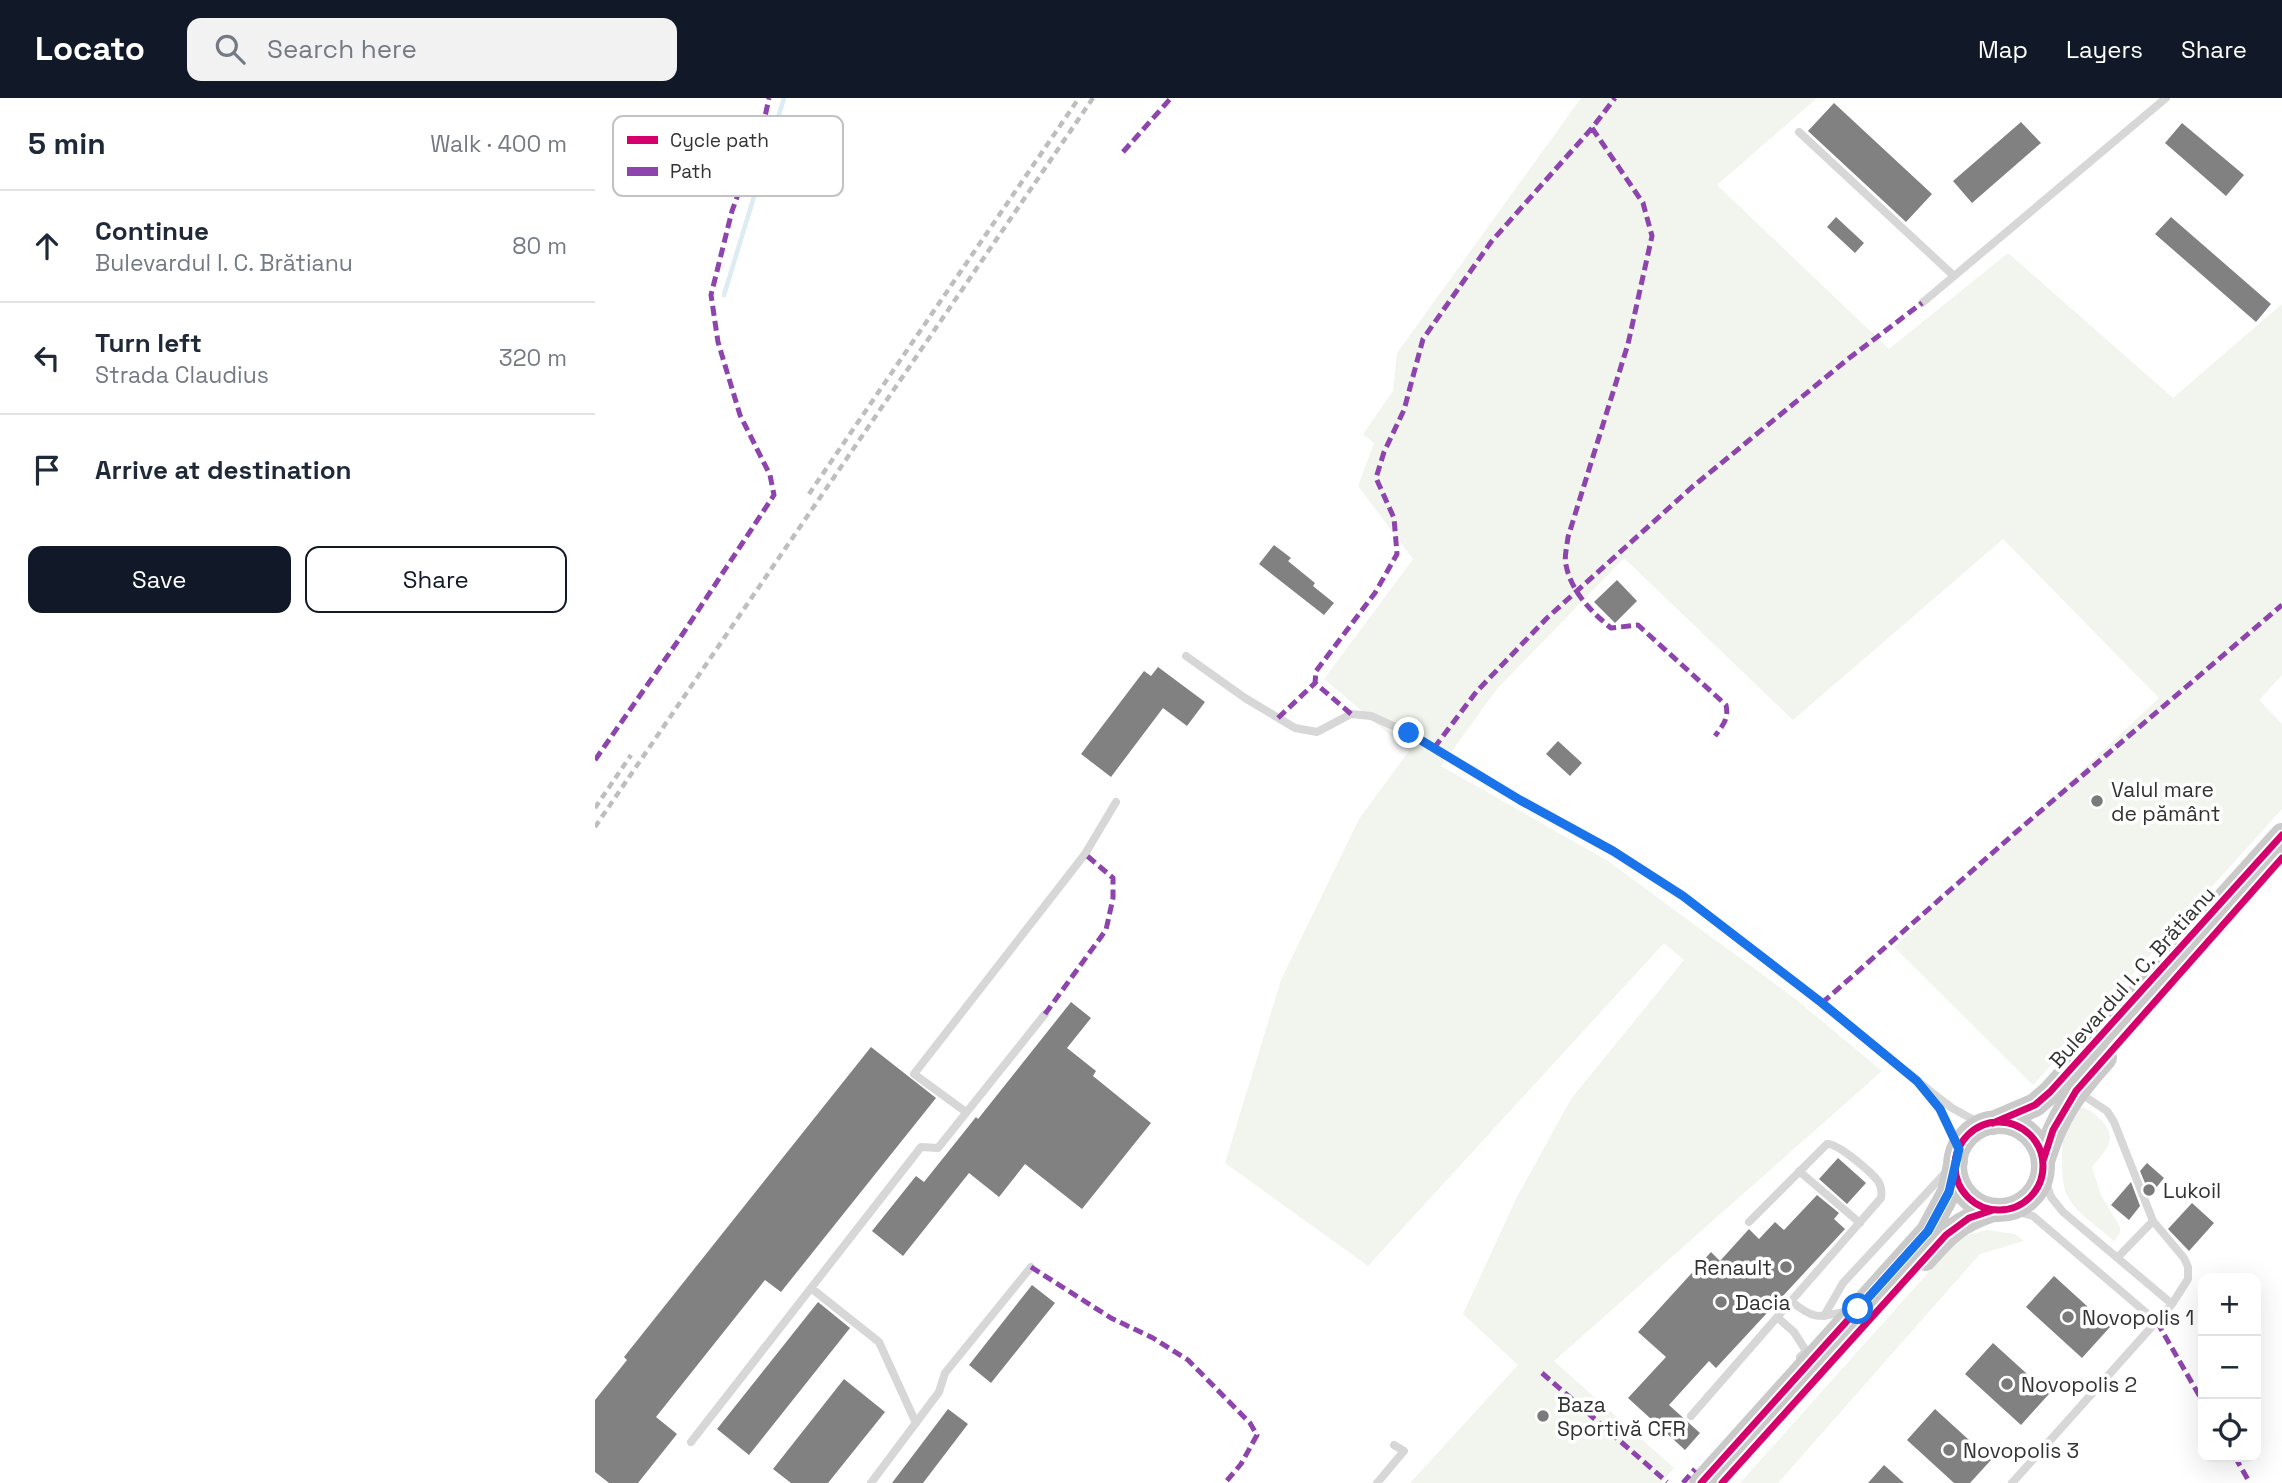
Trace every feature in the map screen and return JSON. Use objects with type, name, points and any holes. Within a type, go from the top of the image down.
[{"type":"main road","name":"Bulevardul I. C. Brătianu","points":[[1988,1124],[2035,1105],[2050,1092],[2282,835]]},
{"type":"main road","name":"Bulevardul I. C. Brătianu","points":[[2043,1167],[2053,1130],[2076,1091],[2282,858]]},
{"type":"main road","points":[[1700,1483],[1928,1231],[1949,1192],[1957,1155],[1967,1137],[1988,1124],[2007,1123],[2020,1127],[2031,1136],[2039,1147],[2043,1167],[2038,1186],[2030,1197],[2019,1205],[1969,1218],[1946,1235],[1722,1483]]},
{"type":"main road","points":[[1957,1155],[1956,1173],[1965,1193],[1973,1201],[2000,1210]]},
{"type":"lane","points":[[1922,303],[2166,98]]},
{"type":"lane","points":[[1799,132],[1954,276]]},
{"type":"lane","points":[[1186,656],[1245,698],[1295,728],[1317,732],[1351,714],[1371,716],[1400,729],[1613,851],[1683,896],[1952,1108],[1988,1124]]},
{"type":"lane","points":[[966,1112],[914,1074],[1085,853],[1116,802]]},
{"type":"lane","points":[[691,1442],[921,1147],[937,1148],[1045,1014]]},
{"type":"lane","points":[[1823,1316],[1843,1283],[1957,1155],[1940,1109],[1917,1081]]},
{"type":"lane","points":[[2012,1483],[2157,1322],[2188,1279],[2188,1267],[2184,1258],[2153,1221],[2114,1122],[2107,1111],[2076,1091]]},
{"type":"lane","points":[[1691,1416],[1860,1223],[1881,1198],[1882,1189],[1878,1181],[1832,1143],[1823,1147],[1749,1222]]},
{"type":"lane","points":[[2043,1167],[2051,1197],[2063,1212],[2172,1304]]},
{"type":"lane","points":[[1799,1171],[1860,1223]]},
{"type":"lane","points":[[2000,1210],[2033,1216],[2157,1322]]},
{"type":"lane","points":[[2117,1258],[2153,1221]]},
{"type":"lane","points":[[871,1483],[939,1392],[945,1373],[1031,1267]]},
{"type":"lane","points":[[811,1288],[879,1342],[916,1423]]},
{"type":"lane","points":[[1791,1301],[1808,1315],[1823,1316],[1858,1309]]},
{"type":"lane","points":[[1777,1317],[1794,1332],[1806,1351],[1792,1367]]},
{"type":"lane","points":[[1700,1483],[1758,1406]]},
{"type":"lane","points":[[1377,1483],[1404,1451],[1394,1445]]},
{"type":"shaded area","points":[[1581,98],[1817,98],[1717,185],[1889,349],[2008,253],[2173,398],[2282,304],[2282,675],[2259,700],[2282,724],[2282,809],[2033,1085],[1894,947],[2159,698],[2003,539],[1793,720],[1624,558],[1497,689],[1441,766],[1608,861],[1793,997],[1882,1071],[1554,1361],[1674,1468],[1661,1483],[1410,1483],[1518,1365],[1463,1314],[1517,1197],[1571,1099],[1684,960],[1664,943],[1368,1266],[1225,1163],[1281,980],[1359,819],[1409,751],[1324,679],[1413,559],[1358,486],[1374,443],[1363,434],[1393,391],[1397,353]]},
{"type":"shaded area","points":[[2080,1107],[2095,1114],[2109,1132],[2109,1144],[2092,1167],[2101,1195],[2120,1227],[2120,1233],[2114,1241],[2075,1207],[2066,1193],[2062,1157],[2065,1120]]},
{"type":"shaded area","points":[[1987,1230],[2015,1234],[2024,1241],[1980,1254],[1778,1483],[1740,1483],[1960,1237]]},
{"type":"building","points":[[1834,103],[1932,194],[1906,222],[1808,131]]},
{"type":"building","points":[[2021,122],[2041,143],[1972,203],[1953,181]]},
{"type":"building","points":[[2182,123],[2244,175],[2226,196],[2165,143]]},
{"type":"building","points":[[1836,217],[1864,243],[1855,253],[1827,227]]},
{"type":"building","points":[[2171,217],[2271,304],[2256,322],[2155,234]]},
{"type":"building","points":[[1274,545],[1291,558],[1288,561],[1334,603],[1324,615],[1259,564]]},
{"type":"building","points":[[1617,580],[1637,601],[1615,623],[1594,602]]},
{"type":"building","points":[[1158,667],[1205,702],[1187,726],[1163,708],[1111,777],[1081,754],[1144,671],[1151,676]]},
{"type":"building","points":[[1558,741],[1582,763],[1570,776],[1546,754]]},
{"type":"building","points":[[1071,1002],[1091,1018],[1067,1048],[1096,1071],[1093,1076],[1151,1123],[1082,1209],[1025,1164],[999,1197],[969,1173],[903,1256],[872,1231],[916,1176],[924,1182]]},
{"type":"building","points":[[871,1047],[936,1098],[781,1292],[765,1280],[656,1417],[677,1434],[638,1483],[609,1483],[595,1472],[595,1400],[627,1360],[624,1357]]},
{"type":"building","points":[[1838,1158],[1866,1183],[1847,1204],[1819,1179]]},
{"type":"building","points":[[2147,1163],[2164,1178],[2150,1195],[2140,1171]]},
{"type":"building","points":[[2131,1182],[2140,1206],[2129,1220],[2111,1205]]},
{"type":"building","points":[[1817,1195],[1839,1213],[1834,1219],[1845,1229],[1716,1368],[1709,1361],[1669,1405],[1700,1433],[1685,1450],[1628,1398],[1666,1357],[1638,1332],[1711,1252],[1720,1261],[1749,1229],[1759,1239],[1775,1222],[1784,1230]]},
{"type":"building","points":[[2192,1203],[2214,1223],[2189,1251],[2168,1229]]},
{"type":"building","name":"Novopolis 1","points":[[2054,1276],[2110,1327],[2082,1358],[2026,1307]]},
{"type":"building","points":[[1032,1285],[1055,1303],[991,1383],[969,1365]]},
{"type":"building","points":[[818,1302],[850,1328],[749,1455],[717,1429]]},
{"type":"building","name":"Novopolis 2","points":[[1993,1343],[2049,1394],[2021,1425],[1965,1374]]},
{"type":"building","points":[[844,1379],[885,1412],[828,1483],[791,1483],[773,1469]]},
{"type":"building","points":[[948,1409],[968,1424],[923,1483],[892,1483]]},
{"type":"building","name":"Novopolis 3","points":[[1935,1409],[1991,1460],[1970,1483],[1954,1483],[1907,1440]]},
{"type":"building","points":[[1884,1465],[1904,1483],[1868,1483]]},
{"type":"waterway","points":[[779,116],[784,98]]},
{"type":"waterway","points":[[724,295],[754,196]]},
{"type":"railway","points":[[809,494],[1079,98]]},
{"type":"railway","points":[[595,827],[1093,98]]},
{"type":"railway","points":[[595,808],[631,755]]},
{"type":"marked path","points":[[765,116],[769,98]]},
{"type":"marked path","points":[[1123,152],[1171,98]]},
{"type":"marked path","points":[[1351,714],[1315,683],[1316,671],[1375,593],[1397,554],[1394,518],[1376,478],[1384,452],[1404,410],[1423,339],[1491,242],[1592,128],[1615,98]]},
{"type":"marked path","points":[[1592,128],[1643,203],[1652,236],[1628,344],[1568,537],[1566,565],[1577,592],[1604,622],[1611,628],[1638,625],[1726,705],[1726,718],[1715,736]]},
{"type":"marked path","points":[[595,760],[680,638],[774,495],[770,475],[740,415],[718,342],[711,295],[737,196]]},
{"type":"marked path","points":[[1434,748],[1477,691],[1547,618],[1691,488],[1848,359],[1922,303]]},
{"type":"marked path","points":[[1822,1003],[2015,833],[2282,605]]},
{"type":"marked path","points":[[1278,718],[1315,683]]},
{"type":"marked path","points":[[1045,1014],[1106,930],[1113,898],[1113,878],[1085,854]]},
{"type":"marked path","points":[[1031,1267],[1111,1318],[1153,1338],[1188,1360],[1250,1423],[1257,1435],[1241,1464],[1225,1483]]},
{"type":"marked path","points":[[2157,1322],[2201,1399]]},
{"type":"marked path","points":[[1542,1373],[1667,1482]]},
{"type":"marked path","points":[[2238,1462],[2250,1483]]},
{"type":"marked path","points":[[1683,1483],[1695,1469]]},
{"type":"cycle path","points":[[1993,1123],[2035,1105],[2050,1092],[2282,835]]},
{"type":"cycle path","points":[[2043,1161],[2053,1130],[2076,1091],[2282,858]]},
{"type":"cycle path","points":[[1999,1122],[2016,1126],[2030,1135],[2039,1149],[2043,1166],[2039,1183],[2030,1197],[2016,1206],[1999,1210],[1982,1206],[1968,1197],[1959,1183],[1955,1166],[1959,1149],[1968,1135],[1982,1126],[1999,1122]]},
{"type":"cycle path","points":[[1701,1483],[1928,1231],[1949,1192],[1956,1161]]},
{"type":"cycle path","points":[[1722,1483],[1946,1235],[1969,1218],[1993,1210]]},
{"type":"place","name":"Valul mare de pământ","points":[[2097,801]]},
{"type":"place","name":"Lukoil","points":[[2149,1190]]},
{"type":"place","name":"Renault","points":[[1786,1267]]},
{"type":"place","name":"Dacia","points":[[1721,1302]]},
{"type":"place","name":"Novopolis 1","points":[[2068,1317]]},
{"type":"place","name":"Novopolis 2","points":[[2007,1384]]},
{"type":"place","name":"Baza Sportivă CFR","points":[[1543,1416]]},
{"type":"place","name":"Novopolis 3","points":[[1949,1450]]},
{"type":"route","points":[[1409,733],[1520,800],[1613,851],[1683,896],[1822,1003],[1917,1081],[1940,1109],[1959,1149],[1949,1192],[1928,1231],[1858,1309]]}]
